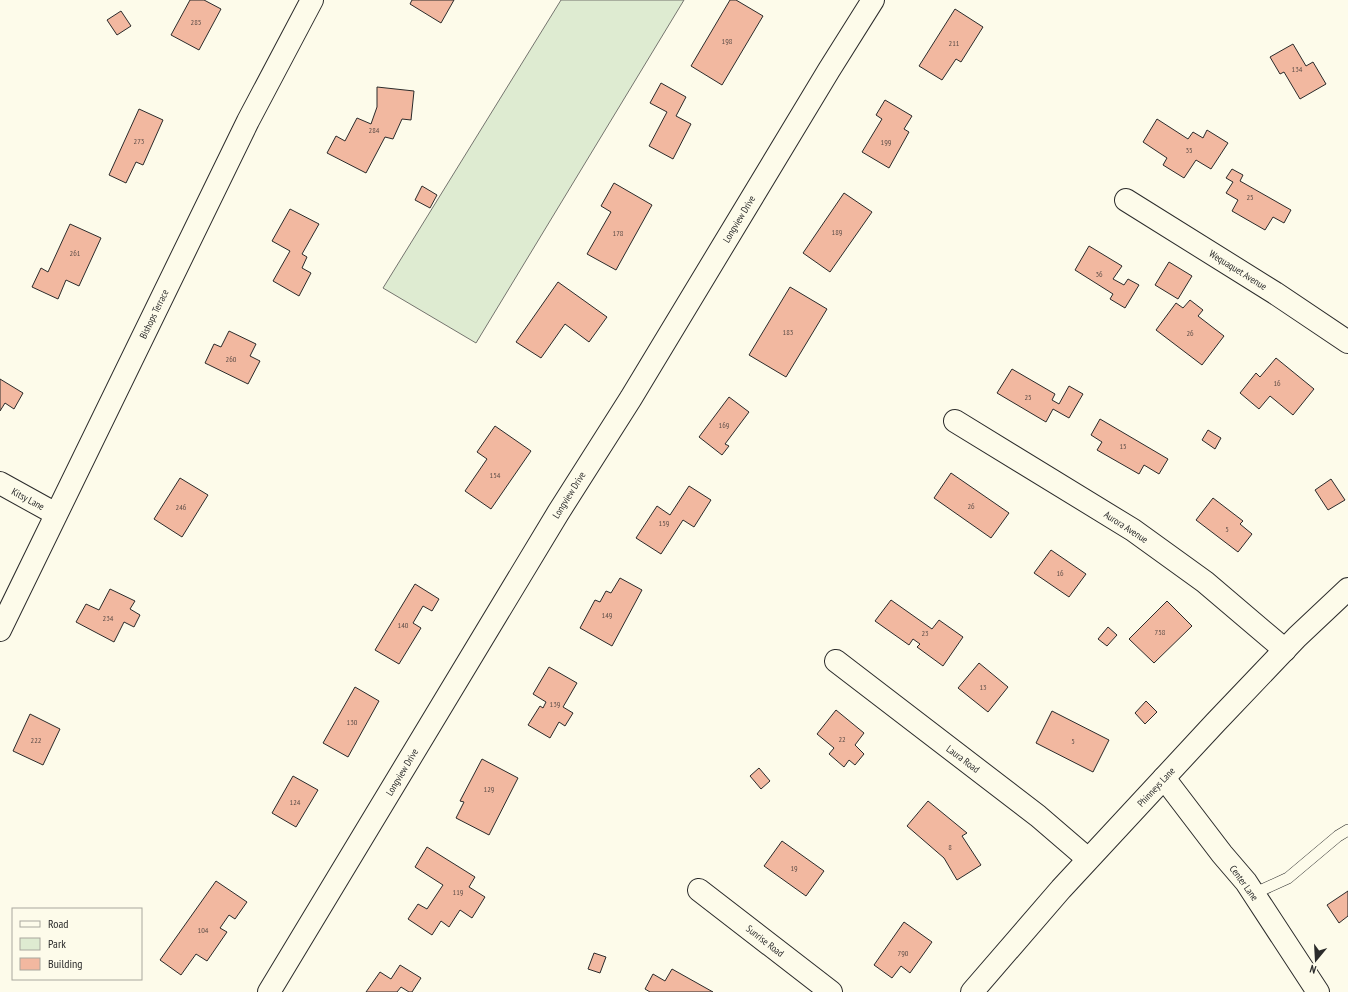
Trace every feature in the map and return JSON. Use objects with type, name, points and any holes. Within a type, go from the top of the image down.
[{"type":"street","name":"Bishops Terrace","points":[[0,630],[248,122],[312,0]]},
{"type":"street","name":"Longview Drive","points":[[269,992],[558,513],[631,398],[873,0]]},
{"type":"street","name":"Wequaquet Avenue","points":[[1126,200],[1275,293],[1348,342]]},
{"type":"street","name":"Aurora Avenue","points":[[955,421],[1133,530],[1205,582],[1285,650]]},
{"type":"street","name":"Kitsy Lane","points":[[0,483],[56,514]]},
{"type":"street","name":"Phinneys Lane","points":[[972,992],[1088,859],[1285,650],[1348,589]]},
{"type":"street","name":"Laura Road","points":[[836,661],[1038,816],[1088,859]]},
{"type":"street","name":"Center Lane","points":[[1164,778],[1222,854],[1246,882],[1318,992]]},
{"type":"street","name":"Sunrise Road","points":[[699,890],[831,992]]},
{"type":"lane","points":[[1253,894],[1288,878],[1338,836],[1348,830]]},
{"type":"green space","points":[[561,0],[684,0],[476,343],[383,288]]},
{"type":"building","points":[[190,0],[204,0],[221,9],[199,50],[171,35]]},
{"type":"building","points":[[412,0],[454,0],[441,23],[410,4]]},
{"type":"building","points":[[730,0],[736,0],[763,16],[722,85],[691,66]]},
{"type":"building","points":[[955,9],[983,27],[961,62],[956,59],[942,80],[919,66]]},
{"type":"building","points":[[121,11],[131,26],[117,35],[107,20]]},
{"type":"building","points":[[1293,44],[1306,66],[1313,62],[1326,84],[1300,99],[1284,72],[1280,74],[1270,57]]},
{"type":"building","points":[[661,83],[686,97],[676,116],[691,124],[673,159],[649,146],[667,112],[650,103]]},
{"type":"building","points":[[377,87],[414,91],[411,120],[402,119],[393,139],[385,137],[366,173],[327,153],[336,136],[345,141],[357,118],[371,124],[377,107]]},
{"type":"building","points":[[885,100],[912,116],[904,129],[909,132],[889,168],[862,152],[882,119],[876,115]]},
{"type":"building","points":[[139,109],[163,120],[143,165],[136,162],[126,183],[109,175]]},
{"type":"building","points":[[1157,119],[1188,139],[1193,132],[1203,138],[1207,130],[1228,143],[1211,169],[1196,160],[1184,178],[1163,165],[1167,158],[1143,142]]},
{"type":"building","points":[[1232,169],[1243,175],[1240,181],[1291,210],[1284,223],[1273,217],[1265,230],[1232,211],[1238,200],[1226,193],[1233,182],[1226,178]]},
{"type":"building","points":[[614,183],[652,205],[616,270],[587,254],[611,212],[601,206]]},
{"type":"building","points":[[422,186],[437,195],[430,208],[415,200]]},
{"type":"building","points":[[844,193],[872,212],[830,272],[803,253]]},
{"type":"building","points":[[290,209],[319,224],[302,254],[307,257],[302,268],[311,273],[299,296],[273,281],[290,251],[272,241]]},
{"type":"building","points":[[70,224],[101,238],[79,286],[66,280],[58,299],[32,287],[41,268],[48,272]]},
{"type":"building","points":[[1089,246],[1122,266],[1113,279],[1124,285],[1128,279],[1139,285],[1125,308],[1110,299],[1113,294],[1075,270]]},
{"type":"building","points":[[1169,262],[1192,276],[1178,299],[1155,285]]},
{"type":"building","points":[[558,282],[607,317],[589,342],[565,324],[541,358],[516,342]]},
{"type":"building","points":[[790,287],[827,309],[786,377],[749,355]]},
{"type":"building","points":[[1190,300],[1203,310],[1198,316],[1224,336],[1202,365],[1156,330],[1176,303],[1183,308]]},
{"type":"building","points":[[229,331],[256,344],[250,356],[260,361],[248,384],[205,363],[214,344],[221,347]]},
{"type":"building","points":[[1276,358],[1314,389],[1293,415],[1270,396],[1259,409],[1240,393],[1256,373],[1260,377]]},
{"type":"building","points":[[1012,369],[1055,394],[1052,400],[1059,404],[1069,386],[1083,394],[1069,418],[1053,409],[1046,422],[997,393]]},
{"type":"building","points":[[0,379],[23,393],[14,409],[5,403],[0,411]]},
{"type":"building","points":[[729,397],[749,412],[725,444],[729,446],[722,455],[699,437]]},
{"type":"building","points":[[1100,419],[1168,459],[1159,474],[1144,465],[1139,474],[1097,450],[1102,442],[1091,435]]},
{"type":"building","points":[[495,426],[531,451],[491,509],[465,491],[487,459],[477,452]]},
{"type":"building","points":[[1208,430],[1221,438],[1215,449],[1202,440]]},
{"type":"building","points":[[951,473],[1009,513],[991,538],[934,498]]},
{"type":"building","points":[[180,478],[208,495],[182,537],[154,519]]},
{"type":"building","points":[[1331,479],[1345,500],[1328,510],[1315,490]]},
{"type":"building","points":[[689,486],[711,500],[694,527],[683,520],[661,554],[636,538],[657,506],[670,515]]},
{"type":"building","points":[[1213,498],[1243,521],[1240,524],[1252,534],[1238,552],[1196,520]]},
{"type":"building","points":[[1051,550],[1086,574],[1069,597],[1034,573]]},
{"type":"building","points":[[620,578],[642,590],[612,646],[580,628],[595,600],[600,602],[606,591],[611,593]]},
{"type":"building","points":[[415,584],[439,599],[432,611],[423,606],[413,623],[421,628],[399,664],[375,650]]},
{"type":"building","points":[[110,589],[135,601],[130,609],[140,615],[134,627],[124,622],[114,642],[76,622],[86,604],[99,610]]},
{"type":"building","points":[[891,600],[932,629],[939,620],[963,637],[943,666],[917,647],[920,644],[913,639],[909,645],[875,621]]},
{"type":"building","points":[[1167,601],[1192,626],[1154,663],[1129,639]]},
{"type":"building","points":[[1108,627],[1117,635],[1107,646],[1098,639]]},
{"type":"building","points":[[979,663],[1008,687],[988,712],[958,688]]},
{"type":"building","points":[[549,667],[577,683],[563,707],[573,713],[565,726],[559,722],[550,738],[528,725],[540,706],[543,708],[546,702],[533,694]]},
{"type":"building","points":[[355,687],[379,701],[348,757],[323,743]]},
{"type":"building","points":[[1146,701],[1157,712],[1145,724],[1135,713]]},
{"type":"building","points":[[836,710],[864,733],[855,745],[864,754],[855,765],[849,760],[844,767],[829,754],[834,748],[817,734]]},
{"type":"building","points":[[1052,711],[1109,740],[1093,772],[1036,743]]},
{"type":"building","points":[[30,714],[60,729],[43,765],[13,751]]},
{"type":"building","points":[[482,759],[518,778],[489,835],[456,818],[464,802],[460,801]]},
{"type":"building","points":[[759,768],[770,781],[761,789],[750,776]]},
{"type":"building","points":[[293,776],[318,790],[296,827],[272,813]]},
{"type":"building","points":[[928,801],[967,833],[962,836],[981,865],[957,880],[944,858],[907,826]]},
{"type":"building","points":[[782,841],[824,871],[806,896],[764,866]]},
{"type":"building","points":[[427,847],[475,877],[469,887],[485,897],[472,918],[460,910],[449,927],[441,921],[432,935],[408,919],[418,904],[427,909],[443,885],[415,867]]},
{"type":"building","points":[[216,881],[247,902],[235,919],[229,915],[220,928],[227,932],[207,961],[196,954],[181,975],[160,960]]},
{"type":"building","points":[[1348,891],[1348,916],[1339,923],[1327,905]]},
{"type":"building","points":[[904,922],[932,942],[910,973],[901,966],[892,978],[874,965]]},
{"type":"building","points":[[594,953],[606,957],[600,973],[588,969]]},
{"type":"building","points":[[400,965],[421,978],[412,992],[409,992],[401,987],[397,992],[366,992],[380,972],[391,979]]},
{"type":"building","points":[[672,969],[713,992],[650,992],[645,989],[653,974],[665,981]]}]
